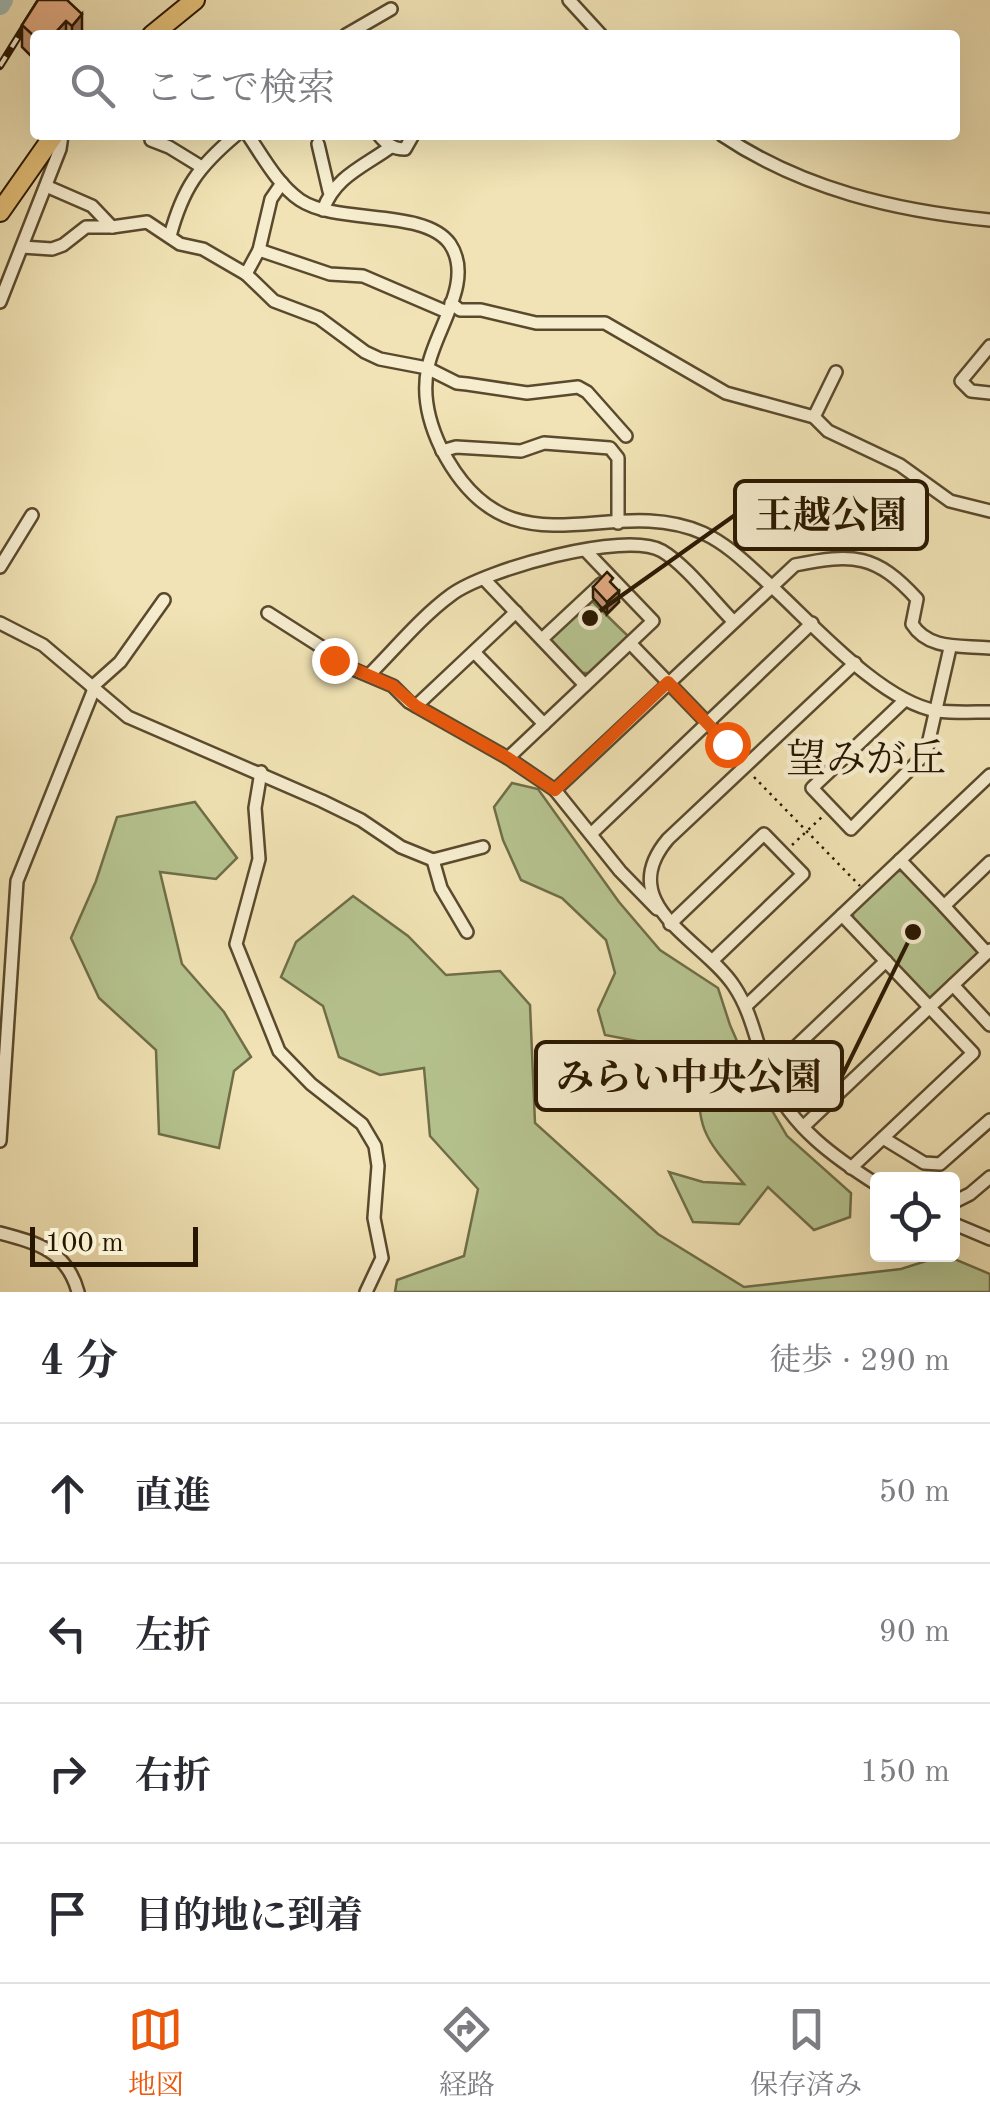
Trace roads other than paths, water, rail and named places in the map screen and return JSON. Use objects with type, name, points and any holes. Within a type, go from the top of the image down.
[{"type":"highway","points":[[165,30],[194,0]]},
{"type":"highway","points":[[0,212],[50,140]]},
{"type":"street","points":[[569,0],[596,30]]},
{"type":"street","points":[[354,30],[391,8]]},
{"type":"street","points":[[0,302],[60,140]]},
{"type":"street","points":[[151,140],[169,146],[200,166]]},
{"type":"street","points":[[170,236],[178,205],[200,166],[230,140]]},
{"type":"street","points":[[252,140],[298,199],[322,210],[421,226],[438,233],[450,245],[458,274],[427,368],[427,409],[442,451],[475,495],[513,519],[547,526],[664,522],[694,529],[722,543],[855,662],[905,700],[936,710],[990,712]]},
{"type":"street","points":[[385,140],[405,148],[410,140]]},
{"type":"street","points":[[732,140],[802,177],[869,202],[927,214],[990,220]]},
{"type":"street","points":[[318,144],[330,191]]},
{"type":"street","points":[[322,210],[330,191],[352,171],[392,146]]},
{"type":"street","points":[[246,274],[259,250],[272,199],[282,183]]},
{"type":"street","points":[[46,186],[92,206],[112,227]]},
{"type":"street","points":[[22,247],[52,249],[63,246],[86,227],[146,222],[180,244],[203,249],[246,274],[274,301],[332,325],[364,352],[427,368],[457,383],[527,393],[578,387],[626,436]]},
{"type":"street","points":[[259,250],[330,274],[363,276],[449,308],[481,310],[536,322],[605,323],[726,393],[814,416],[828,430],[900,466],[950,501],[990,510]]},
{"type":"street","points":[[990,346],[961,381],[972,391],[990,393]]},
{"type":"street","points":[[814,416],[836,372]]},
{"type":"street","points":[[442,451],[456,447],[520,451],[544,443],[610,448],[618,458],[618,523]]},
{"type":"street","points":[[0,567],[32,515]]},
{"type":"street","points":[[368,675],[452,593],[525,562],[624,545],[658,549],[732,621]]},
{"type":"street","points":[[508,758],[653,621],[586,551]]},
{"type":"street","points":[[555,790],[770,585],[795,566],[833,557],[878,563],[917,599],[912,624],[919,635],[950,648],[990,648]]},
{"type":"street","points":[[542,639],[610,576]]},
{"type":"street","points":[[485,580],[586,685]]},
{"type":"street","points":[[0,1140],[17,881],[93,688],[120,662],[164,600]]},
{"type":"street","points":[[416,706],[516,612]]},
{"type":"street","points":[[268,613],[334,660],[393,686],[416,706],[508,758],[555,790],[670,924],[713,960],[746,1006],[768,1072],[784,1102],[804,1127],[870,1180]]},
{"type":"street","points":[[0,623],[42,644],[128,717],[261,772],[361,820],[401,847],[433,860],[483,848]]},
{"type":"street","points":[[590,834],[812,623]]},
{"type":"street","points":[[630,643],[748,768]]},
{"type":"street","points":[[905,700],[812,788],[851,829],[926,754],[950,648]]},
{"type":"street","points":[[474,652],[544,724]]},
{"type":"street","points":[[660,912],[651,874],[661,848],[855,662]]},
{"type":"street","points":[[261,772],[255,808],[259,859],[236,944],[279,1051],[332,1103],[362,1124],[374,1146],[378,1166],[374,1218],[382,1258],[366,1292]]},
{"type":"street","points":[[746,1006],[990,775]]},
{"type":"street","points":[[670,924],[764,834],[803,874],[713,960]]},
{"type":"street","points":[[433,860],[441,888],[467,932]]},
{"type":"street","points":[[900,860],[985,954],[990,973]]},
{"type":"street","points":[[944,906],[990,862]]},
{"type":"street","points":[[0,880],[17,881]]},
{"type":"street","points":[[842,915],[972,1053],[851,1168]]},
{"type":"street","points":[[804,1127],[985,954]]},
{"type":"street","points":[[768,1072],[886,961]]},
{"type":"street","points":[[952,985],[990,1024]]},
{"type":"street","points":[[883,1138],[924,1163],[940,1164],[990,1120]]},
{"type":"street","points":[[960,1198],[990,1177]]},
{"type":"street","points":[[960,1226],[990,1239]]},
{"type":"street","points":[[0,1233],[41,1244],[58,1254],[68,1265],[78,1292]]},
{"type":"waterway","points":[[0,5],[3,0]]},
{"type":"railway","points":[[0,66],[41,0]]},
{"type":"place","name":"王越公園","points":[[590,618]]},
{"type":"place","name":"みらい中央公園","points":[[913,932]]},
{"type":"district","name":"望みが丘","points":[[866,758]]}]
